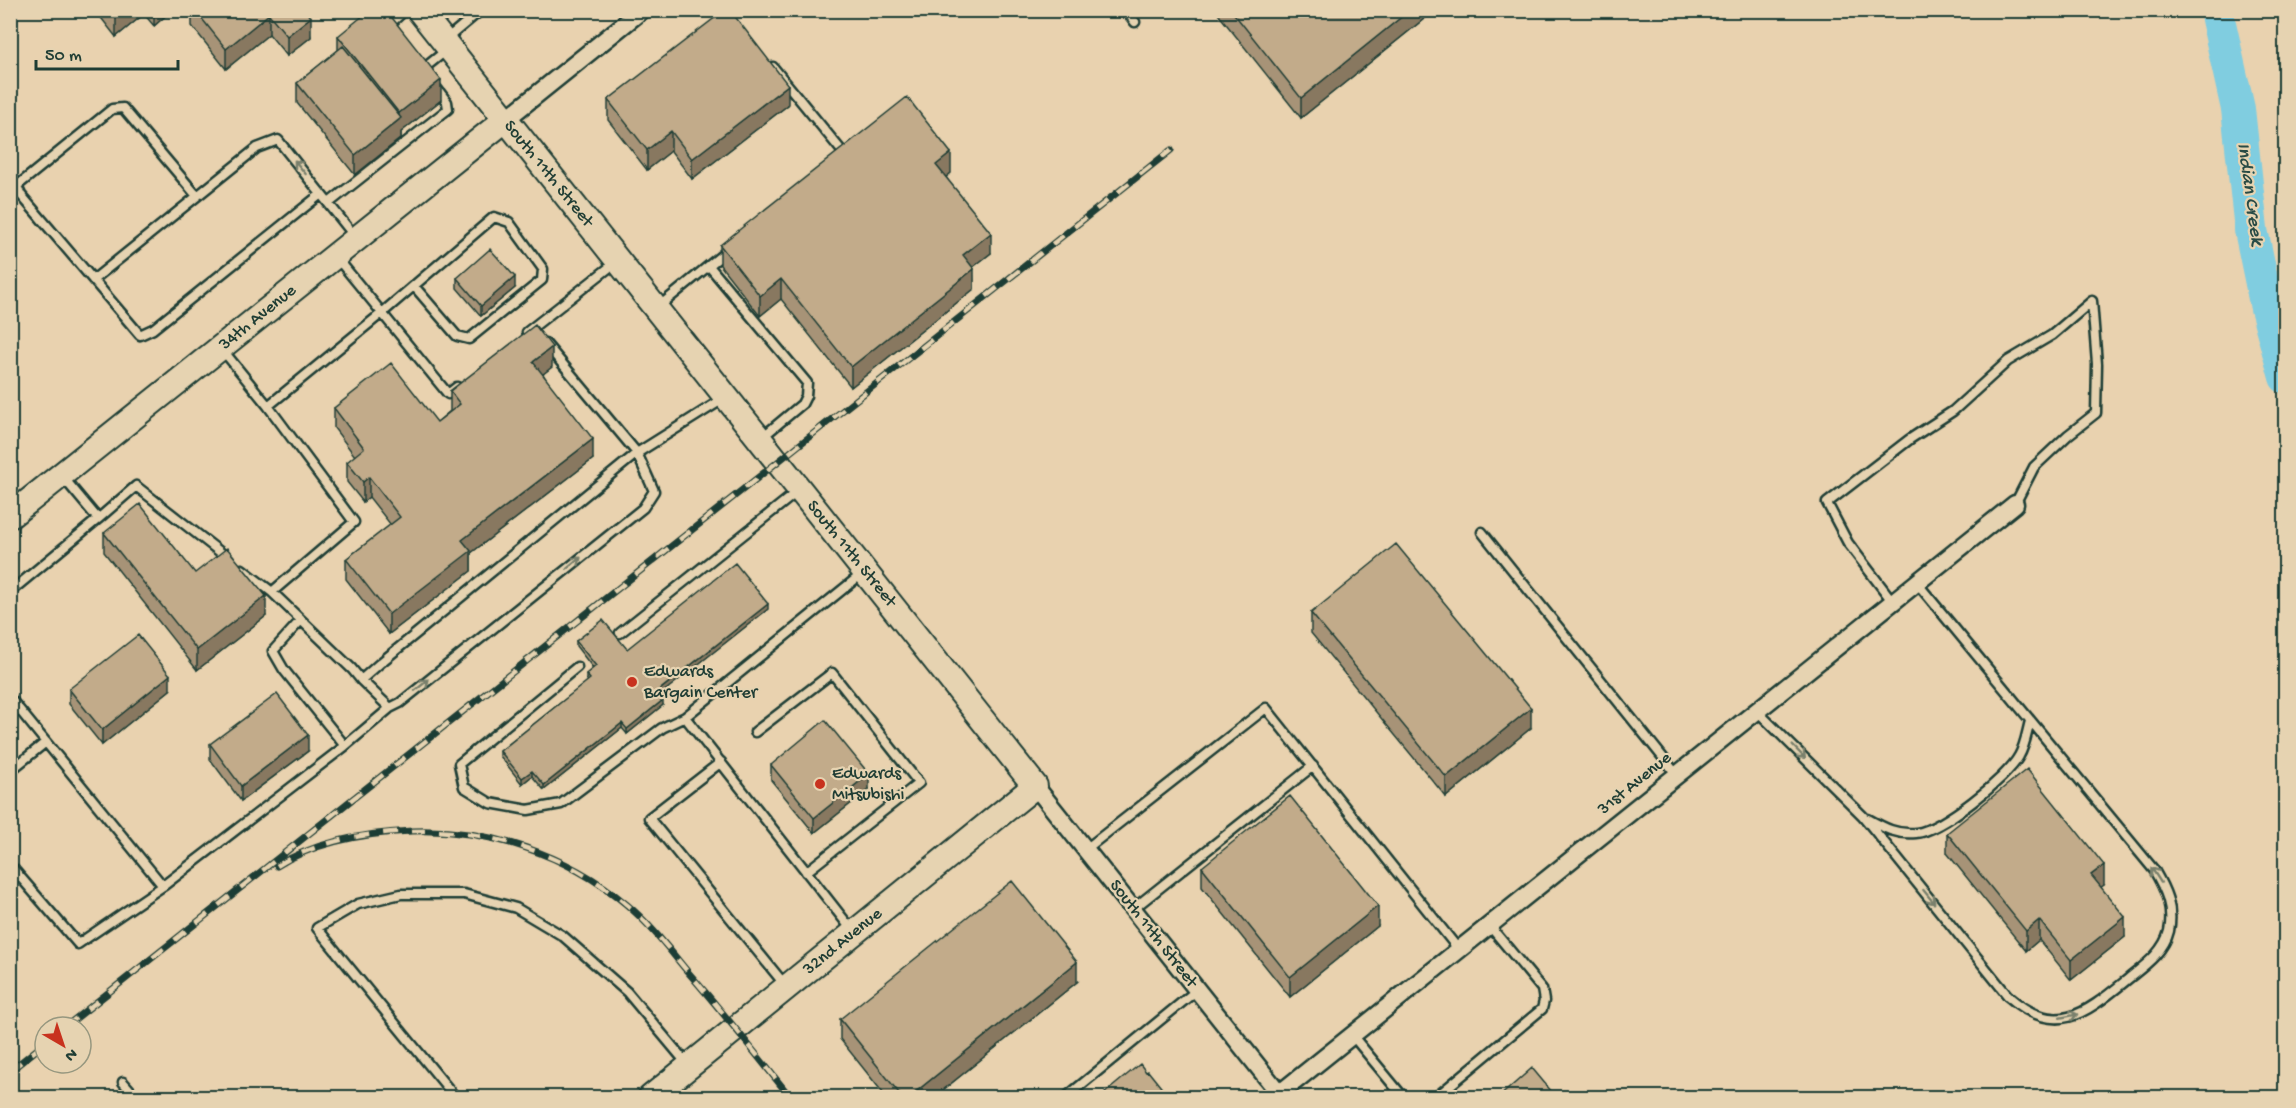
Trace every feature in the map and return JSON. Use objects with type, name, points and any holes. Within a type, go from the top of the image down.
[{"type":"street","name":"South 11th Street","points":[[419,10],[1281,1096]]},
{"type":"street","points":[[505,120],[642,10]]},
{"type":"street","name":"34th Avenue","points":[[10,516],[505,120]]},
{"type":"street","name":"31st Avenue","points":[[1281,1096],[1352,1035],[2015,504]]},
{"type":"street","name":"32nd Avenue","points":[[656,1096],[689,1066],[1035,786]]},
{"type":"lane","points":[[397,35],[390,27],[405,10]]},
{"type":"lane","points":[[423,69],[481,10]]},
{"type":"lane","points":[[1126,10],[1135,22]]},
{"type":"lane","points":[[765,57],[845,155],[836,162]]},
{"type":"lane","points":[[329,203],[448,109],[447,102],[416,61]]},
{"type":"lane","points":[[197,196],[123,108],[112,109],[17,186],[21,195],[140,335],[153,329],[321,194]]},
{"type":"lane","points":[[93,280],[258,148],[278,140],[356,238]]},
{"type":"lane","points":[[268,406],[494,217],[509,222],[543,269],[542,279],[469,339],[457,336],[414,286]]},
{"type":"lane","points":[[656,309],[739,242]]},
{"type":"lane","points":[[335,256],[448,394],[466,380]]},
{"type":"lane","points":[[523,335],[618,261]]},
{"type":"lane","points":[[709,266],[807,383],[806,396],[802,404],[760,439]]},
{"type":"lane","points":[[1893,602],[1848,543],[1827,503],[1910,439],[1953,411],[2008,361],[2052,335],[2092,301],[2097,364],[2096,413],[2068,435],[2034,467],[2015,504]]},
{"type":"lane","points":[[10,865],[78,944],[163,886],[345,746],[643,508],[654,491],[637,453],[532,328]]},
{"type":"lane","points":[[220,348],[268,406],[354,522],[272,592]]},
{"type":"lane","points":[[361,681],[637,453],[726,397]]},
{"type":"lane","points":[[62,475],[98,519]]},
{"type":"lane","points":[[10,592],[136,486],[272,592],[390,708]]},
{"type":"lane","points":[[620,633],[800,490]]},
{"type":"lane","points":[[1482,532],[1677,775]]},
{"type":"lane","points":[[577,667],[459,764],[464,787],[490,803],[528,810],[561,804],[662,728],[685,717],[865,571]]},
{"type":"lane","points":[[1757,711],[1863,816],[2008,996],[2024,1010],[2040,1017],[2056,1019],[2082,1014],[2148,963],[2162,946],[2169,931],[2171,912],[2166,892],[2154,870],[1917,583]]},
{"type":"lane","points":[[301,620],[273,651],[284,670],[345,746]]},
{"type":"lane","points":[[755,732],[831,674],[919,783],[806,872]]},
{"type":"lane","points":[[10,698],[163,886]]},
{"type":"lane","points":[[1086,849],[1266,708],[1459,950]]},
{"type":"lane","points":[[685,717],[854,933]]},
{"type":"lane","points":[[1863,816],[1888,831],[1917,833],[1934,829],[1954,816],[2010,768],[2019,756],[2030,721]]},
{"type":"lane","points":[[10,771],[46,742]]},
{"type":"lane","points":[[721,762],[649,818],[787,987]]},
{"type":"lane","points":[[1133,909],[1313,766]]},
{"type":"lane","points":[[456,1098],[317,928],[358,904],[401,894],[464,894],[516,908],[563,936],[627,992],[689,1066]]},
{"type":"lane","points":[[1435,1098],[1542,1009],[1544,1001],[1542,989],[1489,925]]},
{"type":"lane","points":[[1065,1098],[1197,990]]},
{"type":"lane","points":[[1352,1035],[1404,1098]]},
{"type":"lane","points":[[123,1082],[137,1098]]},
{"type":"building","points":[[111,10],[124,10],[116,17]]},
{"type":"building","points":[[195,10],[305,10],[311,17],[287,36],[269,14],[226,49]]},
{"type":"building","points":[[370,10],[386,10],[441,80],[399,113],[338,36]]},
{"type":"building","points":[[725,10],[730,10],[788,85],[692,159],[671,131],[647,150],[608,100]]},
{"type":"building","points":[[1231,10],[1410,10],[1301,98]]},
{"type":"building","points":[[343,46],[401,118],[355,155],[297,83]]},
{"type":"building","points":[[907,97],[951,153],[936,165],[991,233],[963,255],[974,269],[851,367],[781,279],[760,296],[720,245]]},
{"type":"building","points":[[490,249],[515,277],[481,306],[457,278]]},
{"type":"building","points":[[535,325],[552,347],[533,362],[593,439],[462,540],[471,551],[389,614],[346,559],[400,517],[369,477],[363,482],[347,462],[364,448],[334,408],[391,363],[437,422],[460,404],[450,391]]},
{"type":"building","points":[[140,504],[195,573],[227,548],[266,596],[197,650],[104,533]]},
{"type":"building","points":[[1396,544],[1531,708],[1446,777],[1311,613]]},
{"type":"building","name":"Edwards Bargain Center","points":[[735,563],[768,604],[657,692],[663,700],[627,729],[622,723],[544,785],[532,771],[522,778],[500,751],[590,679],[586,674],[596,666],[576,641],[603,620],[627,649]]},
{"type":"building","points":[[138,635],[170,675],[102,730],[69,689]]},
{"type":"building","points":[[277,694],[308,735],[241,786],[210,744]]},
{"type":"building","name":"Edwards Mitsubishi","points":[[825,720],[869,774],[814,818],[771,765]]},
{"type":"building","points":[[2027,769],[2104,865],[2091,875],[2125,917],[2071,960],[2039,920],[2026,931],[1947,833]]},
{"type":"building","points":[[1290,796],[1378,906],[1290,977],[1202,867]]},
{"type":"building","points":[[1012,881],[1077,962],[908,1098],[903,1098],[840,1019]]},
{"type":"building","points":[[1140,1064],[1164,1091],[1162,1093],[1166,1098],[1109,1098],[1105,1093]]},
{"type":"building","points":[[1532,1068],[1557,1098],[1498,1098]]},
{"type":"waterway","name":"Indian Creek","points":[[2216,10],[2238,109],[2251,230],[2267,308],[2286,377]]},
{"type":"railway","points":[[80,1015],[1171,150]]},
{"type":"railway","points":[[277,866],[292,857],[325,844],[359,836],[412,831],[469,834],[498,840],[552,858],[603,886],[643,919],[791,1098]]},
{"type":"railway","points":[[10,1071],[33,1053]]},
{"type":"place","name":"Edwards Bargain Center","points":[[632,682]]},
{"type":"place","name":"Edwards Mitsubishi","points":[[820,784]]}]
